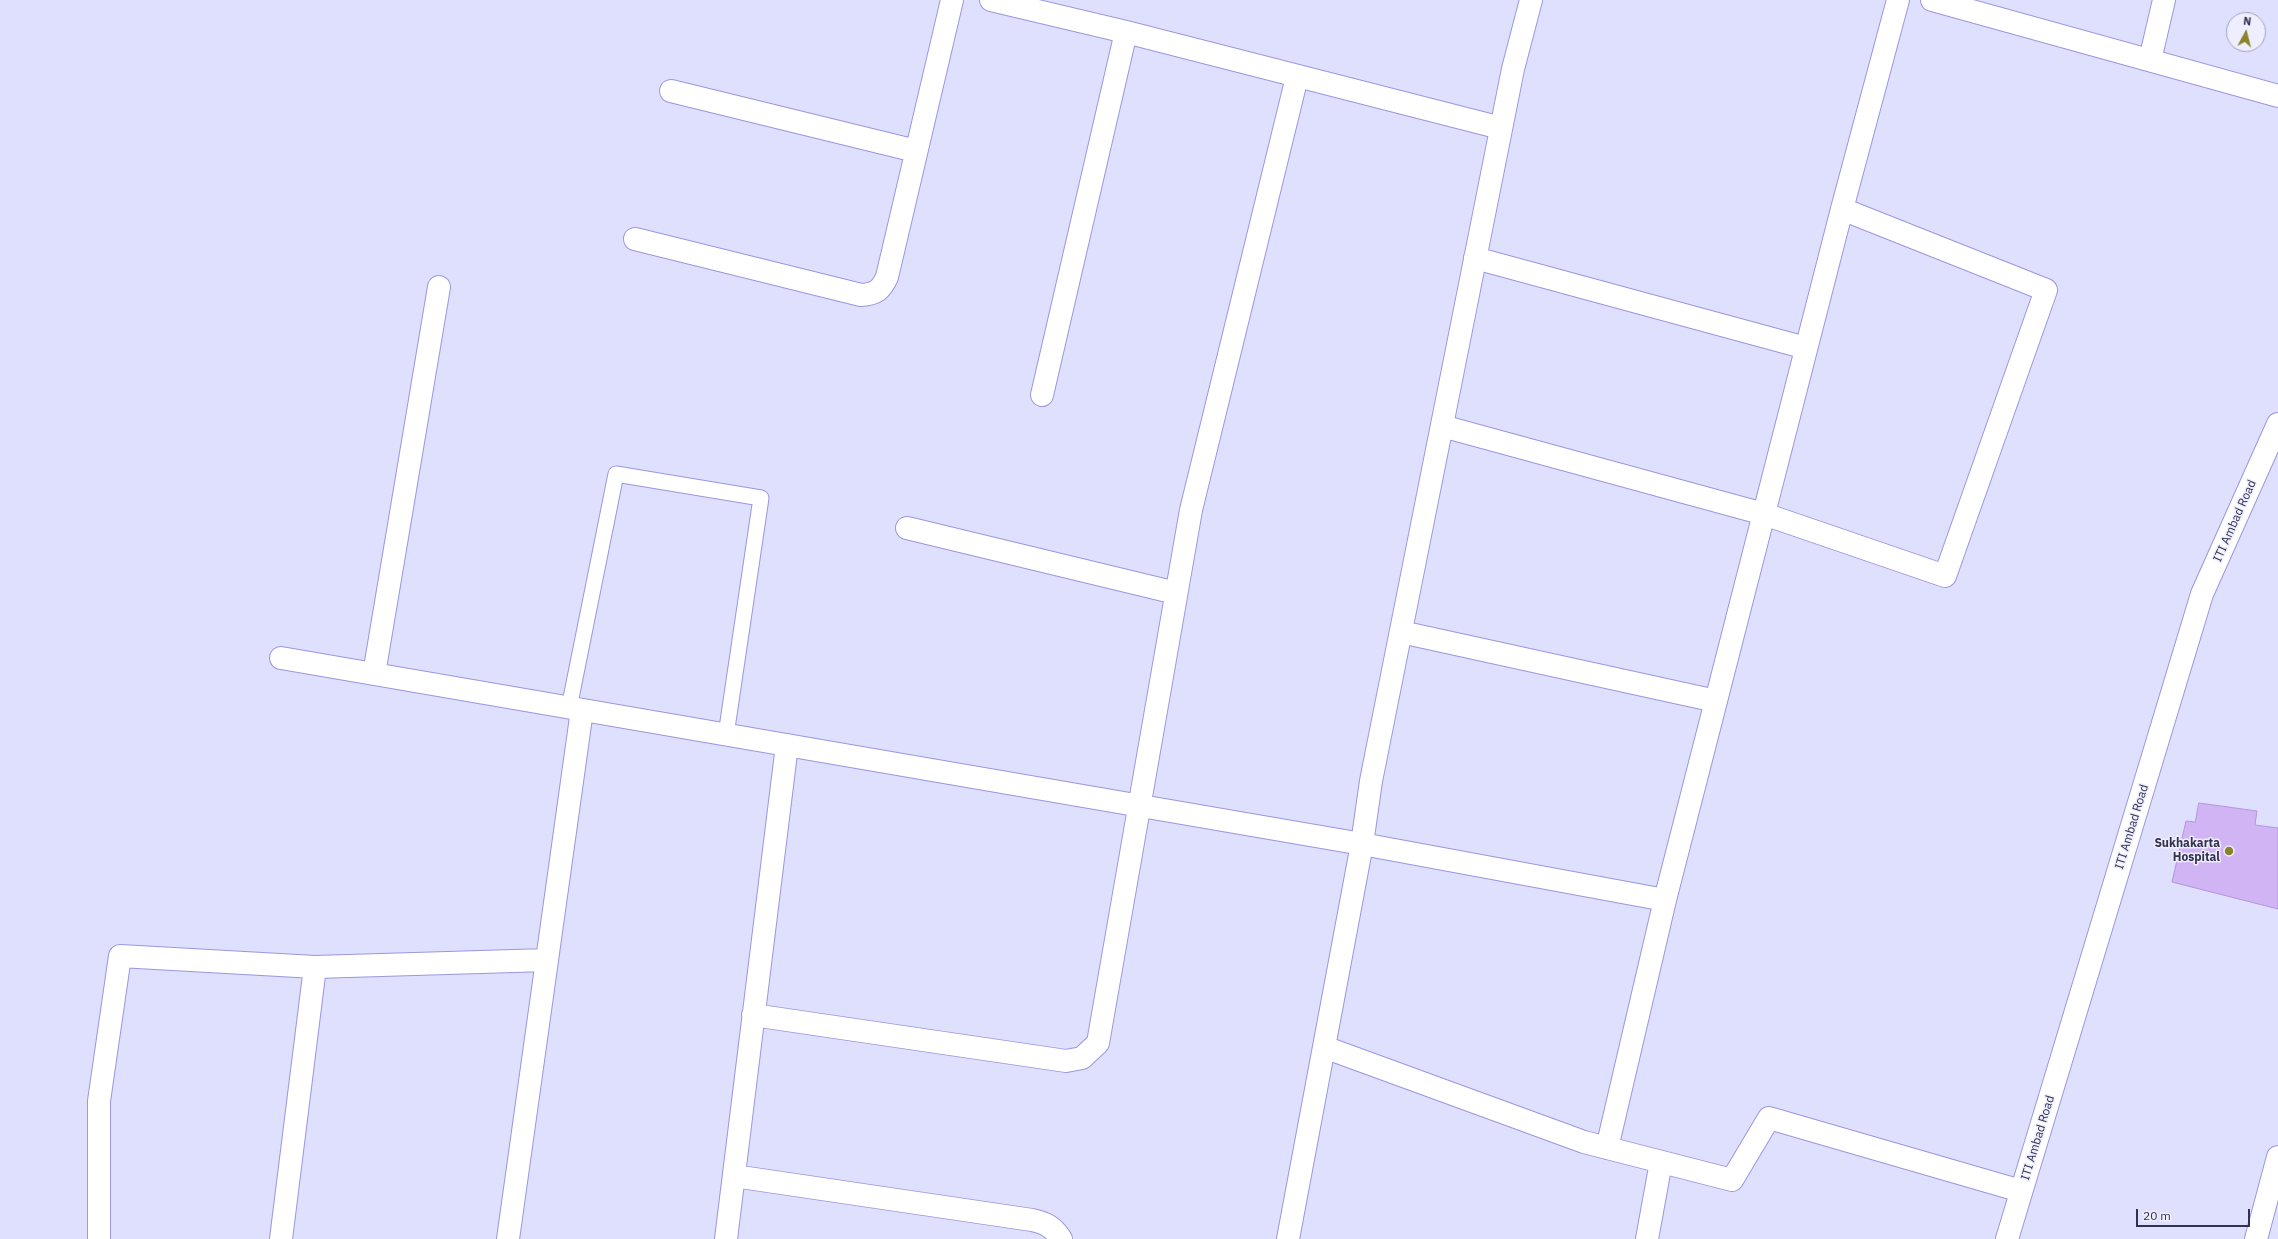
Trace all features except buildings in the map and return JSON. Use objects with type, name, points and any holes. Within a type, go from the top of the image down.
[{"type":"street","points":[[635,239],[861,295],[874,294],[882,287],[887,277],[952,0]]},
{"type":"street","points":[[990,0],[1126,32],[1501,128]]},
{"type":"street","points":[[1288,1239],[1362,844],[1371,781],[1513,69],[1531,0]]},
{"type":"street","points":[[1607,1148],[1665,900],[1806,348],[1898,0]]},
{"type":"street","points":[[1932,0],[2278,96]]},
{"type":"street","points":[[2150,60],[2164,0]]},
{"type":"street","points":[[1042,395],[1126,32]]},
{"type":"street","points":[[753,1015],[1066,1061],[1082,1058],[1098,1043],[1138,806],[1192,510],[1297,77]]},
{"type":"street","points":[[671,90],[916,151]]},
{"type":"street","points":[[1442,426],[1764,514],[1945,576],[2046,290],[1842,209]]},
{"type":"street","points":[[1475,258],[1806,348]]},
{"type":"street","points":[[374,674],[438,287]]},
{"type":"street","name":"ITI Ambad Road","points":[[2007,1239],[2202,594],[2278,424]]},
{"type":"street","points":[[906,528],[1176,593]]},
{"type":"street","points":[[1401,632],[1716,701]]},
{"type":"street","points":[[281,658],[1362,844],[1665,900]]},
{"type":"street","points":[[508,1239],[547,960],[576,709]]},
{"type":"street","points":[[726,1239],[787,745]]},
{"type":"street","points":[[99,1239],[98,1101],[120,956],[315,968],[547,960]]},
{"type":"street","points":[[281,1239],[315,968]]},
{"type":"street","points":[[1324,1047],[1584,1142],[1732,1180],[1769,1118],[2022,1191]]},
{"type":"street","points":[[2256,1239],[2278,1157]]},
{"type":"street","points":[[1647,1239],[1661,1162]]},
{"type":"street","points":[[734,1176],[1032,1220],[1045,1223],[1054,1230],[1061,1239]]},
{"type":"lane","points":[[576,709],[616,474],[761,498],[726,735]]},
{"type":"place","name":"Sukhakarta Hospital","points":[[2229,851]]}]
